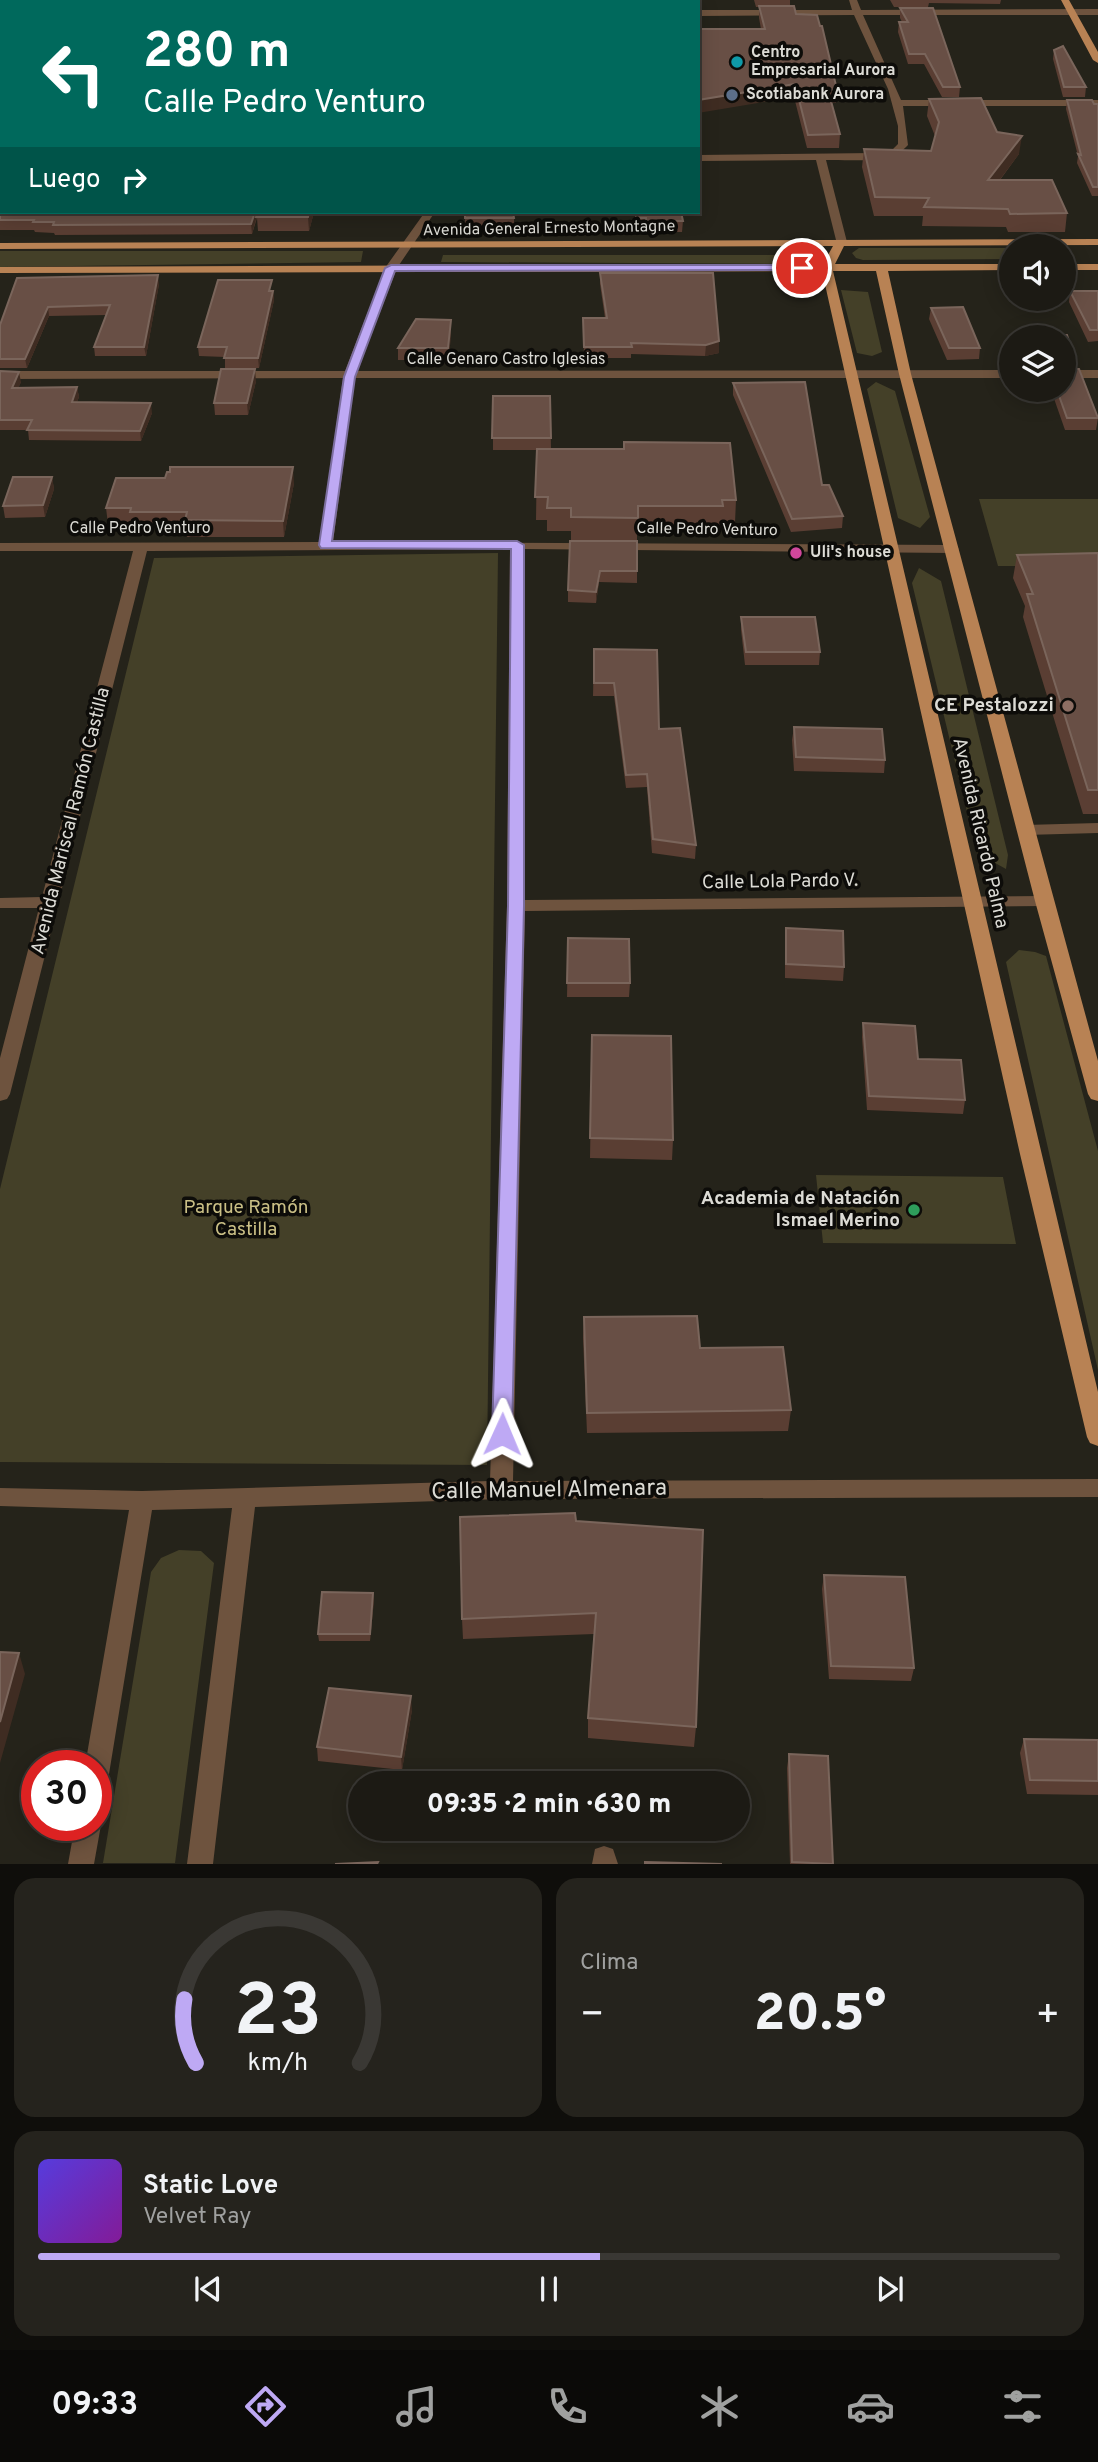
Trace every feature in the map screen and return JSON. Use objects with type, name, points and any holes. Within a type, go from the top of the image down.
[{"type":"main road","points":[[1065,0],[1098,60]]},
{"type":"main road","points":[[827,268],[841,242]]},
{"type":"main road","name":"Avenida General Ernesto Montagne","points":[[0,246],[1098,242]]},
{"type":"main road","points":[[881,267],[905,374],[1044,901],[1098,1094]]},
{"type":"main road","name":"Avenida General Ernesto Montagne","points":[[0,271],[999,267]]},
{"type":"main road","points":[[1076,267],[1098,267]]},
{"type":"main road","name":"Avenida Ricardo Palma","points":[[827,268],[1098,1437]]},
{"type":"street","points":[[700,158],[875,156],[895,153],[903,145],[904,129],[897,103],[853,0]]},
{"type":"street","points":[[700,13],[1098,12]]},
{"type":"street","points":[[793,13],[846,25],[867,36]]},
{"type":"street","points":[[897,103],[1098,103]]},
{"type":"street","points":[[820,158],[841,242]]},
{"type":"street","points":[[326,545],[349,377],[391,268],[429,214]]},
{"type":"street","name":"Calle Genaro Castro Iglesias","points":[[0,375],[349,377],[999,374]]},
{"type":"street","points":[[1076,374],[1098,374]]},
{"type":"street","points":[[501,1490],[516,906],[517,545]]},
{"type":"street","name":"Calle Pedro Venturo","points":[[0,547],[517,545],[953,549]]},
{"type":"street","name":"Avenida Mariscal Ramón Castilla","points":[[0,1094],[141,547]]},
{"type":"street","points":[[1026,830],[1098,828]]},
{"type":"street","name":"Calle Lola Pardo V.","points":[[516,906],[1044,901]]},
{"type":"street","points":[[0,902],[51,902]]},
{"type":"street","name":"Calle Manuel Almenara","points":[[0,1497],[142,1501],[501,1490],[1098,1488]]},
{"type":"street","points":[[200,1864],[245,1497]]},
{"type":"street","points":[[100,1750],[142,1501]]},
{"type":"street","points":[[81,1864],[85,1841]]},
{"type":"green space","points":[[859,248],[999,248],[999,259],[863,260],[852,253]]},
{"type":"green space","points":[[0,251],[363,251],[361,262],[0,267]]},
{"type":"green space","points":[[443,255],[795,255],[801,264],[441,262]]},
{"type":"green space","points":[[841,290],[868,292],[882,352],[872,356],[857,353]]},
{"type":"green space","points":[[876,382],[895,391],[930,517],[920,528],[898,518],[867,389]]},
{"type":"green space","points":[[979,499],[1098,499],[1098,566],[998,566]]},
{"type":"green space","name":"Parque Ramón Castilla","points":[[498,553],[487,1465],[0,1462],[0,1189],[154,558]]},
{"type":"green space","points":[[919,568],[941,581],[1008,855],[1006,869],[977,853],[912,583]]},
{"type":"green space","points":[[1019,950],[1046,956],[1098,1151],[1098,1370],[1006,962]]},
{"type":"green space","name":"Academia de Natación Ismael Merino","points":[[816,1175],[1003,1177],[1016,1244],[823,1243]]},
{"type":"green space","points":[[179,1550],[201,1551],[214,1563],[175,1863],[103,1863],[107,1841],[112,1841],[112,1808],[151,1572],[161,1558]]},
{"type":"building","points":[[759,6],[794,6],[796,14],[817,15],[837,90],[828,90],[840,134],[808,135],[795,84],[700,100],[700,29],[765,29]]},
{"type":"building","points":[[900,8],[933,8],[960,87],[943,87],[925,54],[909,54],[899,22],[908,22]]},
{"type":"building","points":[[1063,46],[1086,87],[1064,87],[1054,50]]},
{"type":"building","points":[[981,98],[997,132],[1022,136],[988,180],[1052,180],[1067,213],[1010,214],[1008,209],[924,207],[929,198],[875,197],[864,149],[931,151],[939,122],[929,99]]},
{"type":"building","points":[[1067,100],[1092,100],[1094,104],[1098,104],[1098,187],[1093,187],[1078,154],[1081,155]]},
{"type":"building","points":[[0,214],[254,214],[251,224],[53,225],[54,222],[33,222],[34,220],[0,220]]},
{"type":"building","points":[[257,214],[309,214],[308,217],[256,217]]},
{"type":"building","points":[[465,214],[513,214],[514,218],[465,218]]},
{"type":"building","points":[[636,214],[681,214],[683,221],[646,221],[646,218],[636,218]]},
{"type":"building","points":[[600,273],[713,273],[719,341],[706,345],[631,343],[632,347],[584,347],[583,318],[607,318]]},
{"type":"building","points":[[158,275],[144,347],[94,347],[110,305],[48,307],[25,359],[0,359],[0,325],[17,278]]},
{"type":"building","points":[[218,280],[272,280],[269,291],[273,291],[258,358],[224,358],[227,347],[198,347]]},
{"type":"building","points":[[1076,291],[1098,291],[1098,330],[1090,330],[1076,303]]},
{"type":"building","points":[[963,307],[980,348],[949,348],[931,308]]},
{"type":"building","points":[[416,319],[451,320],[448,348],[398,348]]},
{"type":"building","points":[[221,369],[255,369],[247,403],[214,403]]},
{"type":"building","points":[[1076,369],[1079,369],[1098,418],[1067,418],[1061,402],[1076,402]]},
{"type":"building","points":[[0,371],[19,372],[12,388],[77,387],[72,402],[151,403],[140,431],[27,430],[32,420],[0,420]]},
{"type":"building","points":[[805,382],[822,485],[829,485],[843,516],[792,519],[733,383]]},
{"type":"building","points":[[493,396],[550,396],[551,438],[492,438]]},
{"type":"building","points":[[624,442],[730,443],[736,500],[722,500],[723,506],[638,506],[638,518],[571,517],[571,508],[547,508],[548,497],[535,497],[537,449],[624,449]]},
{"type":"building","points":[[170,467],[293,467],[283,521],[185,520],[187,512],[130,512],[131,508],[106,508],[116,478],[165,478]]},
{"type":"building","points":[[13,477],[52,477],[43,505],[3,506]]},
{"type":"building","points":[[570,541],[637,541],[637,571],[600,571],[596,592],[568,590]]},
{"type":"building","points":[[1098,553],[1098,790],[1088,790],[1027,594],[1033,594],[1017,555]]},
{"type":"building","points":[[741,617],[815,617],[820,652],[746,652]]},
{"type":"building","points":[[594,649],[657,650],[659,729],[680,728],[696,845],[653,839],[647,774],[626,775],[614,683],[594,683]]},
{"type":"building","points":[[794,727],[882,729],[885,760],[796,757]]},
{"type":"building","points":[[786,928],[843,931],[844,967],[786,964]]},
{"type":"building","points":[[568,938],[629,939],[630,983],[567,983]]},
{"type":"building","points":[[863,1023],[915,1026],[918,1059],[961,1060],[965,1100],[869,1096]]},
{"type":"building","points":[[592,1035],[671,1036],[673,1140],[590,1138]]},
{"type":"building","points":[[697,1316],[700,1348],[783,1347],[791,1410],[587,1413],[584,1317]]},
{"type":"building","points":[[575,1513],[576,1521],[703,1530],[696,1727],[588,1718],[596,1613],[462,1619],[460,1517]]},
{"type":"building","points":[[824,1575],[905,1577],[914,1668],[831,1666]]},
{"type":"building","points":[[322,1592],[373,1593],[370,1634],[318,1634]]},
{"type":"building","points":[[0,1652],[19,1653],[0,1722]]},
{"type":"building","points":[[329,1688],[411,1696],[401,1757],[317,1747]]},
{"type":"building","points":[[1024,1739],[1098,1740],[1098,1781],[1030,1780]]},
{"type":"building","points":[[789,1754],[828,1756],[833,1864],[792,1862]]},
{"type":"building","points":[[378,1862],[377,1864],[335,1864]]},
{"type":"building","points":[[645,1862],[722,1864],[645,1864]]},
{"type":"place","name":"Centro Empresarial Aurora","points":[[737,62]]},
{"type":"place","name":"Scotiabank Aurora","points":[[732,95]]},
{"type":"place","name":"Uli's house","points":[[796,553]]},
{"type":"place","name":"CE Pestalozzi","points":[[1068,706]]},
{"type":"place","name":"Academia de Natación Ismael Merino","points":[[914,1210]]},
{"type":"route","points":[[502,1434],[516,906],[517,545],[326,545],[349,377],[391,268],[802,268]]}]
